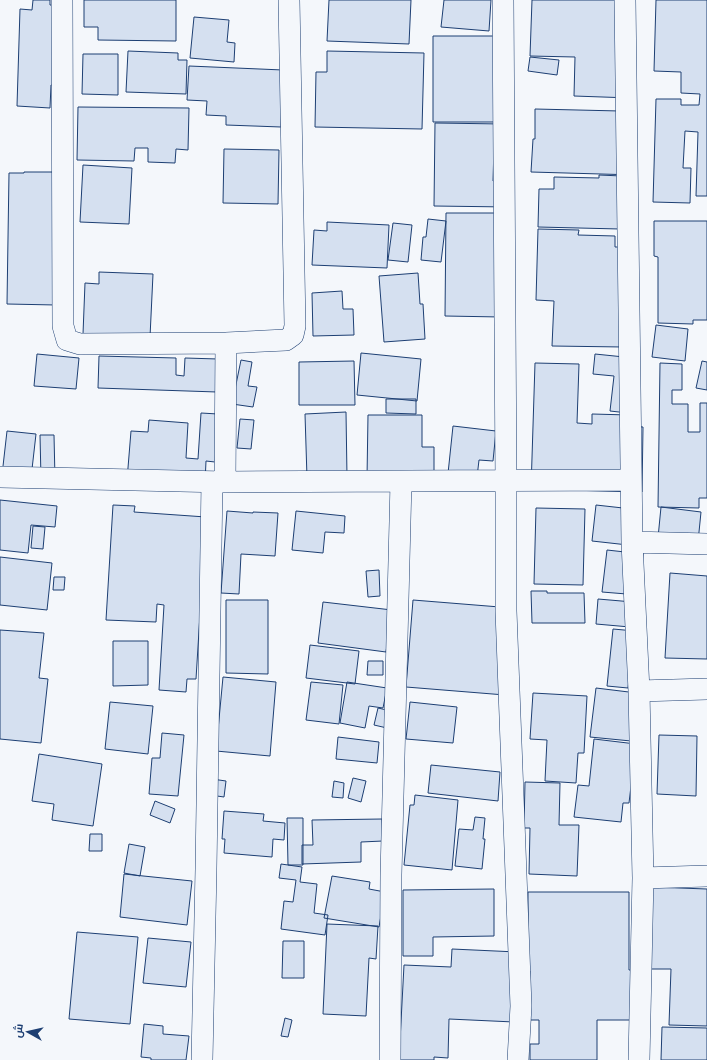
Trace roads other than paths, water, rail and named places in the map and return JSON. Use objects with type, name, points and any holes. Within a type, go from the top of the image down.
[{"type":"street","points":[[62,0],[63,326],[67,340],[80,344],[226,343],[286,340],[293,336],[295,318],[289,0]]},
{"type":"street","points":[[503,0],[506,611],[521,1006],[518,1060]]},
{"type":"street","points":[[624,0],[632,542],[639,691],[643,878],[639,1060]]},
{"type":"street","points":[[202,1060],[206,869],[218,482],[226,343]]},
{"type":"street","points":[[0,477],[218,482],[631,480]]},
{"type":"street","points":[[390,1060],[392,867],[401,482]]},
{"type":"street","points":[[632,542],[707,544]]},
{"type":"street","points":[[639,691],[707,689]]},
{"type":"street","points":[[643,878],[707,876]]}]
